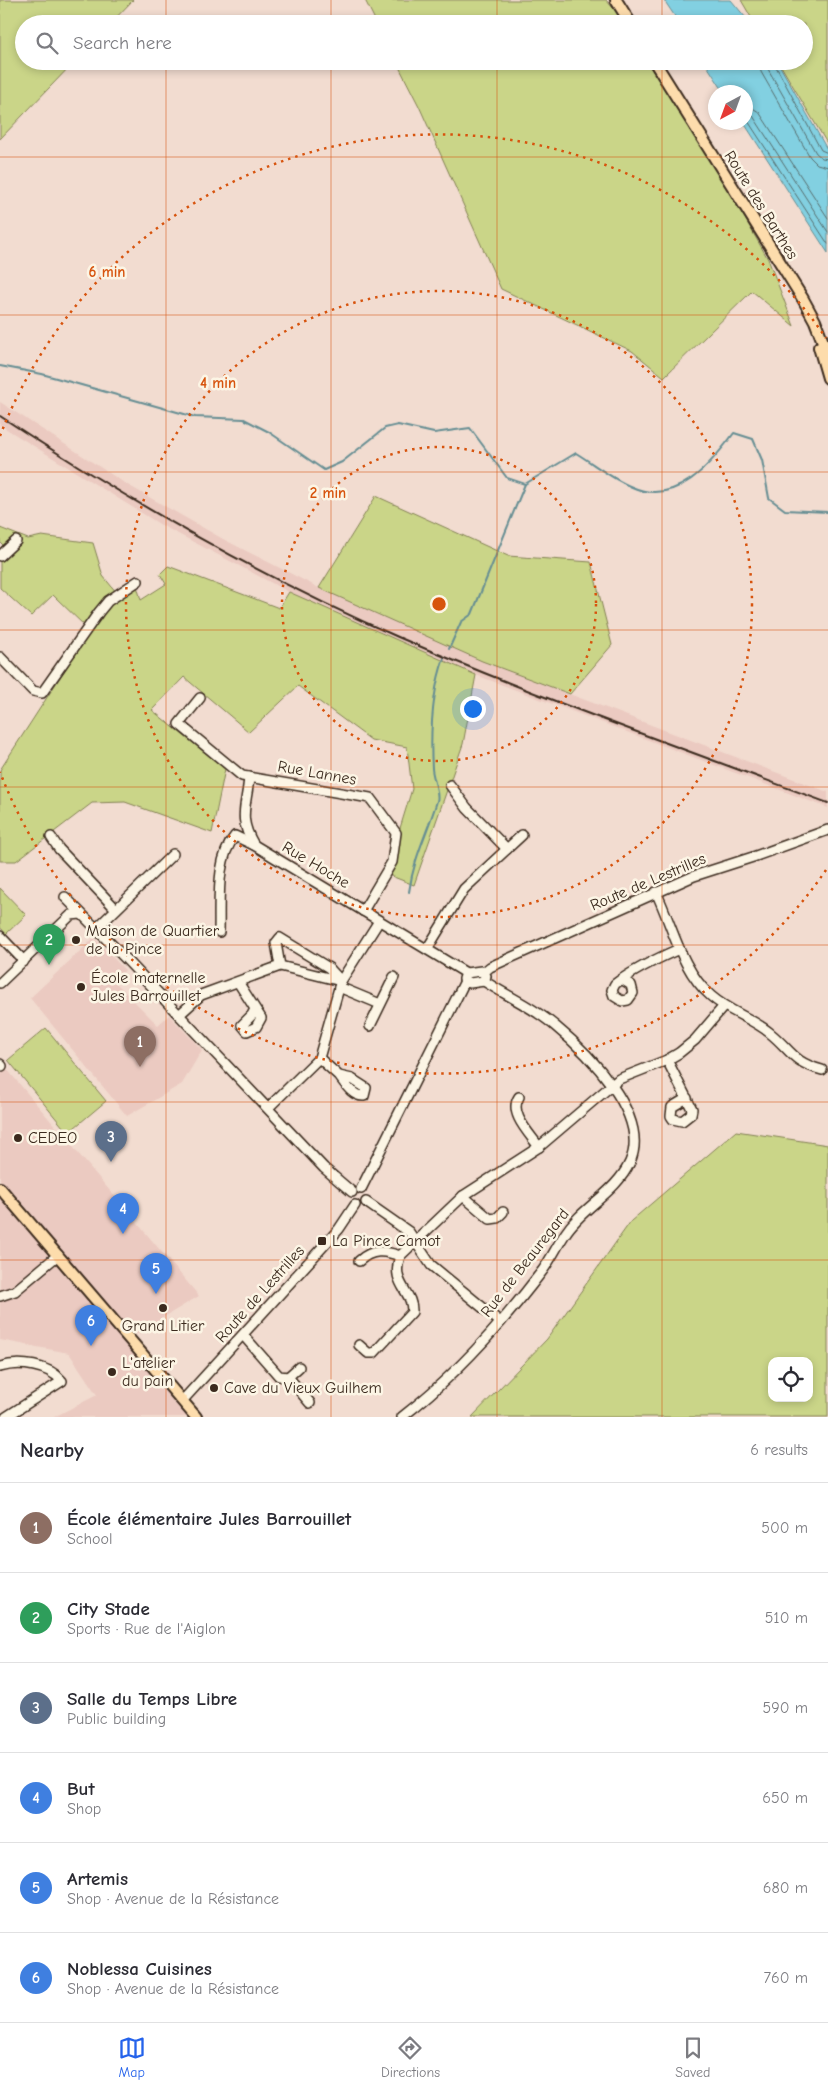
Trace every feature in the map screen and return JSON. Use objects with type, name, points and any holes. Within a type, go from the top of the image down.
[{"type":"main road","points":[[616,0],[625,15]]},
{"type":"main road","name":"Route des Barthes","points":[[660,70],[815,321],[828,355]]},
{"type":"main road","name":"Route des Barthes","points":[[795,288],[828,372]]},
{"type":"main road","points":[[0,1188],[196,1417]]},
{"type":"street","points":[[0,556],[16,541]]},
{"type":"street","points":[[0,657],[33,691],[42,693],[48,688],[108,601],[138,581]]},
{"type":"street","name":"Rue Lannes","points":[[200,698],[179,724],[238,774],[370,798],[396,833],[392,862],[362,911]]},
{"type":"street","points":[[249,777],[243,818],[244,826],[254,845]]},
{"type":"street","points":[[450,786],[467,808],[507,849]]},
{"type":"street","name":"Route de Lestrilles","points":[[484,976],[490,967],[656,892],[694,876],[828,830]]},
{"type":"street","points":[[427,950],[464,889],[522,835]]},
{"type":"street","name":"Rue Hoche","points":[[219,932],[222,870],[229,843],[235,836],[254,845],[427,950],[465,977]]},
{"type":"street","points":[[51,838],[59,849],[116,909]]},
{"type":"street","points":[[97,928],[173,854]]},
{"type":"street","points":[[656,892],[690,970],[701,986],[724,1006],[758,1024],[771,1034],[798,1062],[822,1070]]},
{"type":"street","points":[[65,897],[97,928],[324,1168],[352,1192]]},
{"type":"street","points":[[0,983],[71,916],[81,914]]},
{"type":"street","points":[[268,1108],[319,1058],[340,984],[379,921]]},
{"type":"street","points":[[0,936],[24,961]]},
{"type":"street","points":[[280,966],[276,944],[280,938],[329,968],[340,984]]},
{"type":"street","points":[[624,980],[627,974],[680,949]]},
{"type":"street","points":[[179,1014],[201,996],[280,966],[340,984],[380,1004]]},
{"type":"street","points":[[352,1192],[361,1189],[465,977],[470,983],[484,976]]},
{"type":"street","name":"Rue de Beauregard","points":[[402,1417],[447,1379],[499,1322],[544,1269],[566,1232],[616,1183],[631,1160],[634,1142],[632,1122],[622,1099],[612,1085],[554,1024],[484,976]]},
{"type":"street","points":[[370,1026],[394,977]]},
{"type":"street","points":[[238,982],[255,1008]]},
{"type":"street","points":[[359,1345],[368,1353],[374,1353],[412,1312],[412,1304],[398,1282],[398,1263],[400,1256],[415,1240],[463,1196],[539,1147],[627,1074],[667,1060],[695,1040],[724,1006]]},
{"type":"street","points":[[319,1058],[339,1076]]},
{"type":"street","points":[[667,1060],[687,1098]]},
{"type":"street","points":[[519,1097],[516,1102],[515,1112],[539,1147]]},
{"type":"street","points":[[361,1189],[366,1192],[366,1202]]},
{"type":"street","points":[[352,1192],[351,1200],[354,1205],[360,1206],[366,1202]]},
{"type":"street","points":[[463,1196],[490,1219],[497,1218],[503,1212]]},
{"type":"street","points":[[366,1202],[394,1221],[415,1240],[431,1265],[499,1322]]},
{"type":"street","name":"Route de Lestrilles","points":[[182,1400],[339,1229],[354,1205]]},
{"type":"street","points":[[360,1261],[368,1253],[374,1252],[385,1251],[400,1256]]},
{"type":"street","points":[[0,1296],[15,1291],[58,1255]]},
{"type":"street","points":[[243,1335],[279,1376],[288,1377],[310,1403]]},
{"type":"street","points":[[0,1367],[13,1364],[44,1368],[56,1373],[62,1382],[6,1417]]},
{"type":"street","points":[[288,1377],[299,1367]]},
{"type":"shaded area","points":[[0,402],[126,484],[223,539],[319,588],[482,661],[828,792],[828,808],[476,675],[289,592],[161,525],[0,425]]},
{"type":"shaded area","points":[[94,938],[125,970],[115,982],[158,1025],[169,1015],[202,1050],[182,1084],[127,1116],[30,998]]},
{"type":"shaded area","points":[[0,1061],[199,1296],[129,1338],[192,1417],[54,1417],[97,1395],[69,1353],[0,1340]]},
{"type":"green space","points":[[0,0],[133,0],[119,15],[15,15],[15,70],[66,70],[0,139]]},
{"type":"green space","points":[[365,0],[606,0],[619,15],[372,15]]},
{"type":"green space","points":[[741,0],[828,0],[828,145],[783,70],[813,70],[813,15],[750,15]]},
{"type":"green space","points":[[401,70],[660,70],[768,259],[794,326],[752,291],[664,377],[632,351],[501,289],[419,106]]},
{"type":"green space","points":[[376,496],[508,556],[591,562],[612,645],[570,694],[482,661],[319,588]]},
{"type":"green space","points":[[0,528],[28,539],[42,536],[93,543],[103,576],[121,598],[137,586],[141,600],[166,584],[160,574],[168,566],[279,608],[289,592],[476,675],[463,744],[414,885],[386,874],[412,789],[407,747],[371,740],[298,686],[249,732],[184,677],[152,710],[225,769],[212,833],[125,802],[92,803],[16,861],[0,861],[0,770],[90,631],[53,595],[31,616],[0,588],[0,548],[3,545],[0,542]]},
{"type":"green space","points":[[0,888],[26,915],[6,934],[0,927]]},
{"type":"green space","points":[[46,1028],[106,1101],[68,1133],[8,1060]]},
{"type":"green space","points":[[736,1131],[828,1145],[828,1417],[472,1417],[547,1339],[631,1221]]},
{"type":"water","points":[[664,0],[731,0],[744,15],[674,15]]},
{"type":"water","points":[[710,70],[782,70],[828,151],[828,253],[749,130],[753,130],[753,85],[719,85]]},
{"type":"waterway","points":[[0,366],[42,374],[195,417],[244,419],[269,432],[324,470],[342,462],[385,428],[398,425],[434,433],[470,428],[507,478],[525,484],[576,453],[625,484],[648,492],[663,491],[678,487],[691,479],[715,457],[734,433],[753,439],[762,460],[769,498],[785,510],[828,512]]},
{"type":"waterway","points":[[449,649],[461,622],[472,614],[525,484]]},
{"type":"waterway","points":[[409,892],[417,856],[438,798],[432,768],[431,740],[434,698],[444,658]]},
{"type":"railway","points":[[0,416],[96,477],[194,535],[295,589],[346,613],[504,681],[828,803]]},
{"type":"place","name":"Maison de Quartier de la Pince","points":[[76,940]]},
{"type":"place","name":"City Stade","points":[[49,965]]},
{"type":"place","name":"École maternelle Jules Barrouillet","points":[[81,987]]},
{"type":"place","name":"École élémentaire Jules Barrouillet","points":[[140,1067]]},
{"type":"place","name":"CEDEO","points":[[18,1138]]},
{"type":"place","name":"Salle du Temps Libre","points":[[111,1162]]},
{"type":"place","name":"But","points":[[123,1234]]},
{"type":"place","name":"La Pince Camot","points":[[322,1241]]},
{"type":"place","name":"Artemis","points":[[156,1294]]},
{"type":"place","name":"Grand Litier","points":[[163,1308]]},
{"type":"place","name":"Noblessa Cuisines","points":[[91,1346]]},
{"type":"place","name":"L'atelier du pain","points":[[112,1372]]},
{"type":"place","name":"Cave du Vieux Guilhem","points":[[214,1388]]}]
